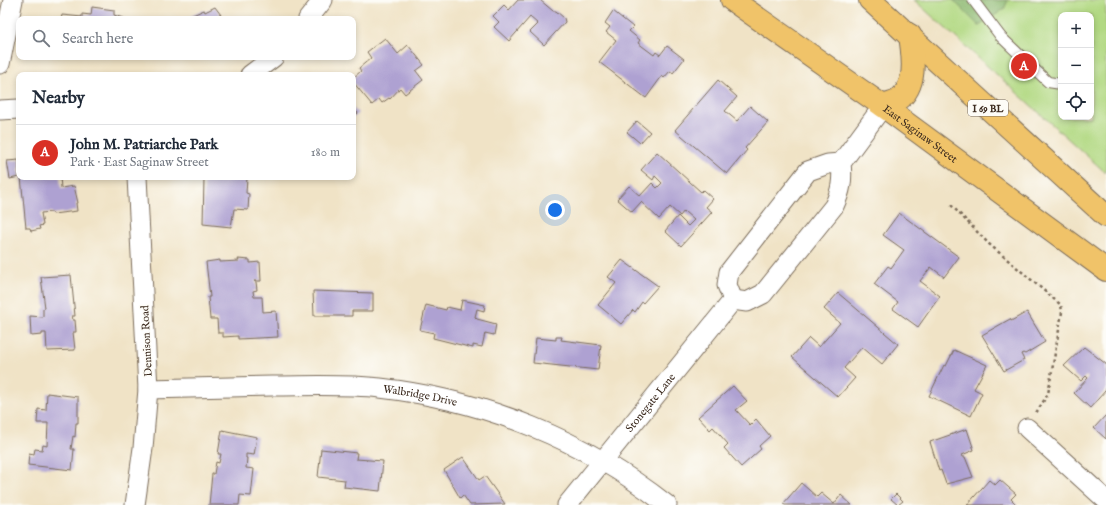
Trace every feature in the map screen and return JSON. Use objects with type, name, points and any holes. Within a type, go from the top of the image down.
[{"type":"main road","name":"East Saginaw Street","points":[[732,0],[883,106],[1106,270]]},
{"type":"main road","name":"I 69 BL","points":[[870,0],[1106,216]]},
{"type":"main road","points":[[883,106],[898,101],[908,89],[914,59],[910,35]]},
{"type":"street","points":[[0,64],[13,0]]},
{"type":"street","points":[[310,16],[323,0]]},
{"type":"street","points":[[254,72],[270,60]]},
{"type":"street","points":[[841,163],[828,164],[808,171],[729,272],[727,285],[733,300],[747,302],[763,294],[834,206],[841,192],[843,177],[841,163],[883,106]]},
{"type":"street","points":[[0,110],[16,109]]},
{"type":"street","name":"Dennison Road","points":[[135,505],[143,448],[148,388],[137,180]]},
{"type":"street","name":"Stonegate Lane","points":[[567,505],[733,300]]},
{"type":"street","name":"Walbridge Drive","points":[[148,388],[325,385],[379,388],[424,394],[489,410],[548,433],[602,461],[641,484],[667,505]]},
{"type":"street","points":[[1027,428],[1106,500]]},
{"type":"lane","points":[[973,0],[1001,37],[1011,47],[1048,82],[1058,84]]},
{"type":"path","points":[[951,205],[994,249],[1061,305],[1062,312],[1048,394],[1027,428]]},
{"type":"green space","points":[[914,0],[1106,0],[1106,173]]},
{"type":"green space","points":[[953,0],[1008,0],[1004,9],[979,26]]},
{"type":"building","points":[[518,0],[540,0],[564,18],[565,22],[544,45],[530,32],[538,24],[530,17],[509,41],[494,27],[499,22],[493,16],[504,5],[509,10]]},
{"type":"building","points":[[92,7],[114,10],[114,15],[117,16],[82,16],[82,14],[91,15]]},
{"type":"building","points":[[215,7],[221,15],[191,16],[204,10],[205,12]]},
{"type":"building","points":[[613,11],[633,27],[629,31],[640,40],[638,43],[654,55],[656,52],[660,55],[667,46],[684,59],[673,73],[670,71],[664,78],[662,76],[646,98],[599,62],[616,40],[606,32],[610,27],[605,23]]},
{"type":"building","points":[[385,38],[398,54],[408,45],[424,65],[416,71],[423,80],[405,94],[400,88],[390,99],[389,98],[382,103],[379,99],[372,105],[356,86],[356,75],[361,71],[359,68],[371,58],[367,52]]},
{"type":"building","points":[[718,80],[737,97],[725,111],[737,121],[750,106],[768,122],[745,148],[747,150],[727,174],[675,130]]},
{"type":"building","points":[[637,121],[650,132],[640,143],[627,132]]},
{"type":"building","points":[[657,152],[701,192],[703,190],[713,199],[706,207],[712,212],[681,246],[665,231],[678,216],[688,226],[694,220],[684,211],[680,216],[670,207],[659,219],[641,202],[632,212],[617,199],[629,186],[640,196],[652,183],[657,188],[662,183],[655,176],[653,180],[641,170]]},
{"type":"building","points":[[16,160],[16,178],[10,179],[7,161]]},
{"type":"building","points":[[21,180],[60,180],[61,188],[74,186],[78,203],[76,203],[77,211],[53,214],[52,212],[41,213],[43,225],[39,226],[40,229],[31,231],[30,228],[26,228]]},
{"type":"building","points":[[204,180],[247,180],[246,193],[249,194],[248,210],[234,209],[231,227],[203,224]]},
{"type":"building","points":[[899,213],[959,257],[944,277],[931,267],[920,281],[940,296],[918,327],[893,309],[898,302],[874,284],[888,266],[891,268],[904,250],[883,235]]},
{"type":"building","points":[[238,259],[250,260],[250,263],[260,262],[261,281],[254,281],[256,282],[257,290],[253,291],[254,297],[262,297],[263,312],[276,311],[278,337],[238,339],[238,336],[223,337],[223,333],[218,333],[217,319],[210,319],[208,297],[210,297],[206,262],[220,260],[220,262],[239,261]]},
{"type":"building","points":[[622,260],[658,286],[643,303],[642,302],[635,312],[633,310],[621,324],[598,305],[616,283],[608,277]]},
{"type":"building","points":[[71,275],[75,316],[72,316],[73,320],[75,320],[76,332],[73,332],[75,350],[47,351],[46,333],[31,336],[30,316],[43,317],[43,309],[45,308],[41,277]]},
{"type":"building","points":[[313,291],[373,293],[373,311],[352,311],[352,316],[314,316]]},
{"type":"building","points":[[838,293],[898,344],[882,364],[862,347],[844,368],[855,378],[838,397],[792,357],[809,338],[819,347],[840,323],[824,309]]},
{"type":"building","points":[[462,300],[485,305],[484,311],[477,309],[475,317],[477,319],[496,324],[494,335],[485,333],[482,347],[473,345],[473,348],[433,338],[434,333],[420,330],[426,305],[446,310],[447,307],[460,310]]},
{"type":"building","points":[[1027,312],[1045,342],[1025,354],[1021,354],[1024,360],[1004,371],[982,335],[1010,319],[1011,321]]},
{"type":"building","points":[[556,337],[562,337],[561,340],[601,345],[598,370],[533,363],[536,338],[556,340]]},
{"type":"building","points":[[1084,347],[1106,364],[1106,390],[1090,408],[1074,393],[1088,378],[1086,376],[1081,381],[1064,366]]},
{"type":"building","points":[[954,350],[987,365],[974,389],[982,393],[971,416],[929,396],[944,365],[946,366]]},
{"type":"building","points":[[733,386],[747,401],[736,410],[750,425],[756,419],[770,436],[759,446],[761,449],[741,467],[724,448],[728,444],[713,427],[710,430],[698,417]]},
{"type":"building","points":[[47,393],[78,397],[78,423],[76,423],[75,437],[73,436],[71,449],[74,449],[72,470],[28,465],[29,453],[34,454],[35,449],[42,450],[43,445],[47,446],[48,423],[37,423],[38,409],[46,410]]},
{"type":"building","points":[[1106,415],[1106,439],[1094,428]]},
{"type":"building","points":[[967,429],[974,450],[962,455],[965,457],[973,477],[946,484],[941,470],[939,471],[930,442]]},
{"type":"building","points":[[222,430],[257,437],[254,455],[246,454],[246,468],[254,469],[251,496],[240,495],[239,505],[209,505],[212,474],[214,474],[216,462],[219,463],[221,454],[218,454]]},
{"type":"building","points":[[321,449],[357,453],[356,459],[383,461],[380,491],[344,487],[345,480],[318,477]]},
{"type":"building","points":[[463,457],[479,480],[485,476],[505,504],[470,505],[463,495],[460,498],[444,470]]},
{"type":"building","points":[[989,480],[995,485],[1000,480],[1016,494],[1011,499],[1017,505],[967,505]]},
{"type":"building","points":[[801,483],[817,497],[821,493],[834,504],[841,495],[852,505],[783,504]]},
{"type":"building","points":[[896,494],[903,501],[898,505],[891,499]]},
{"type":"place","name":"John M. Patriarche Park","points":[[1024,66]]}]
